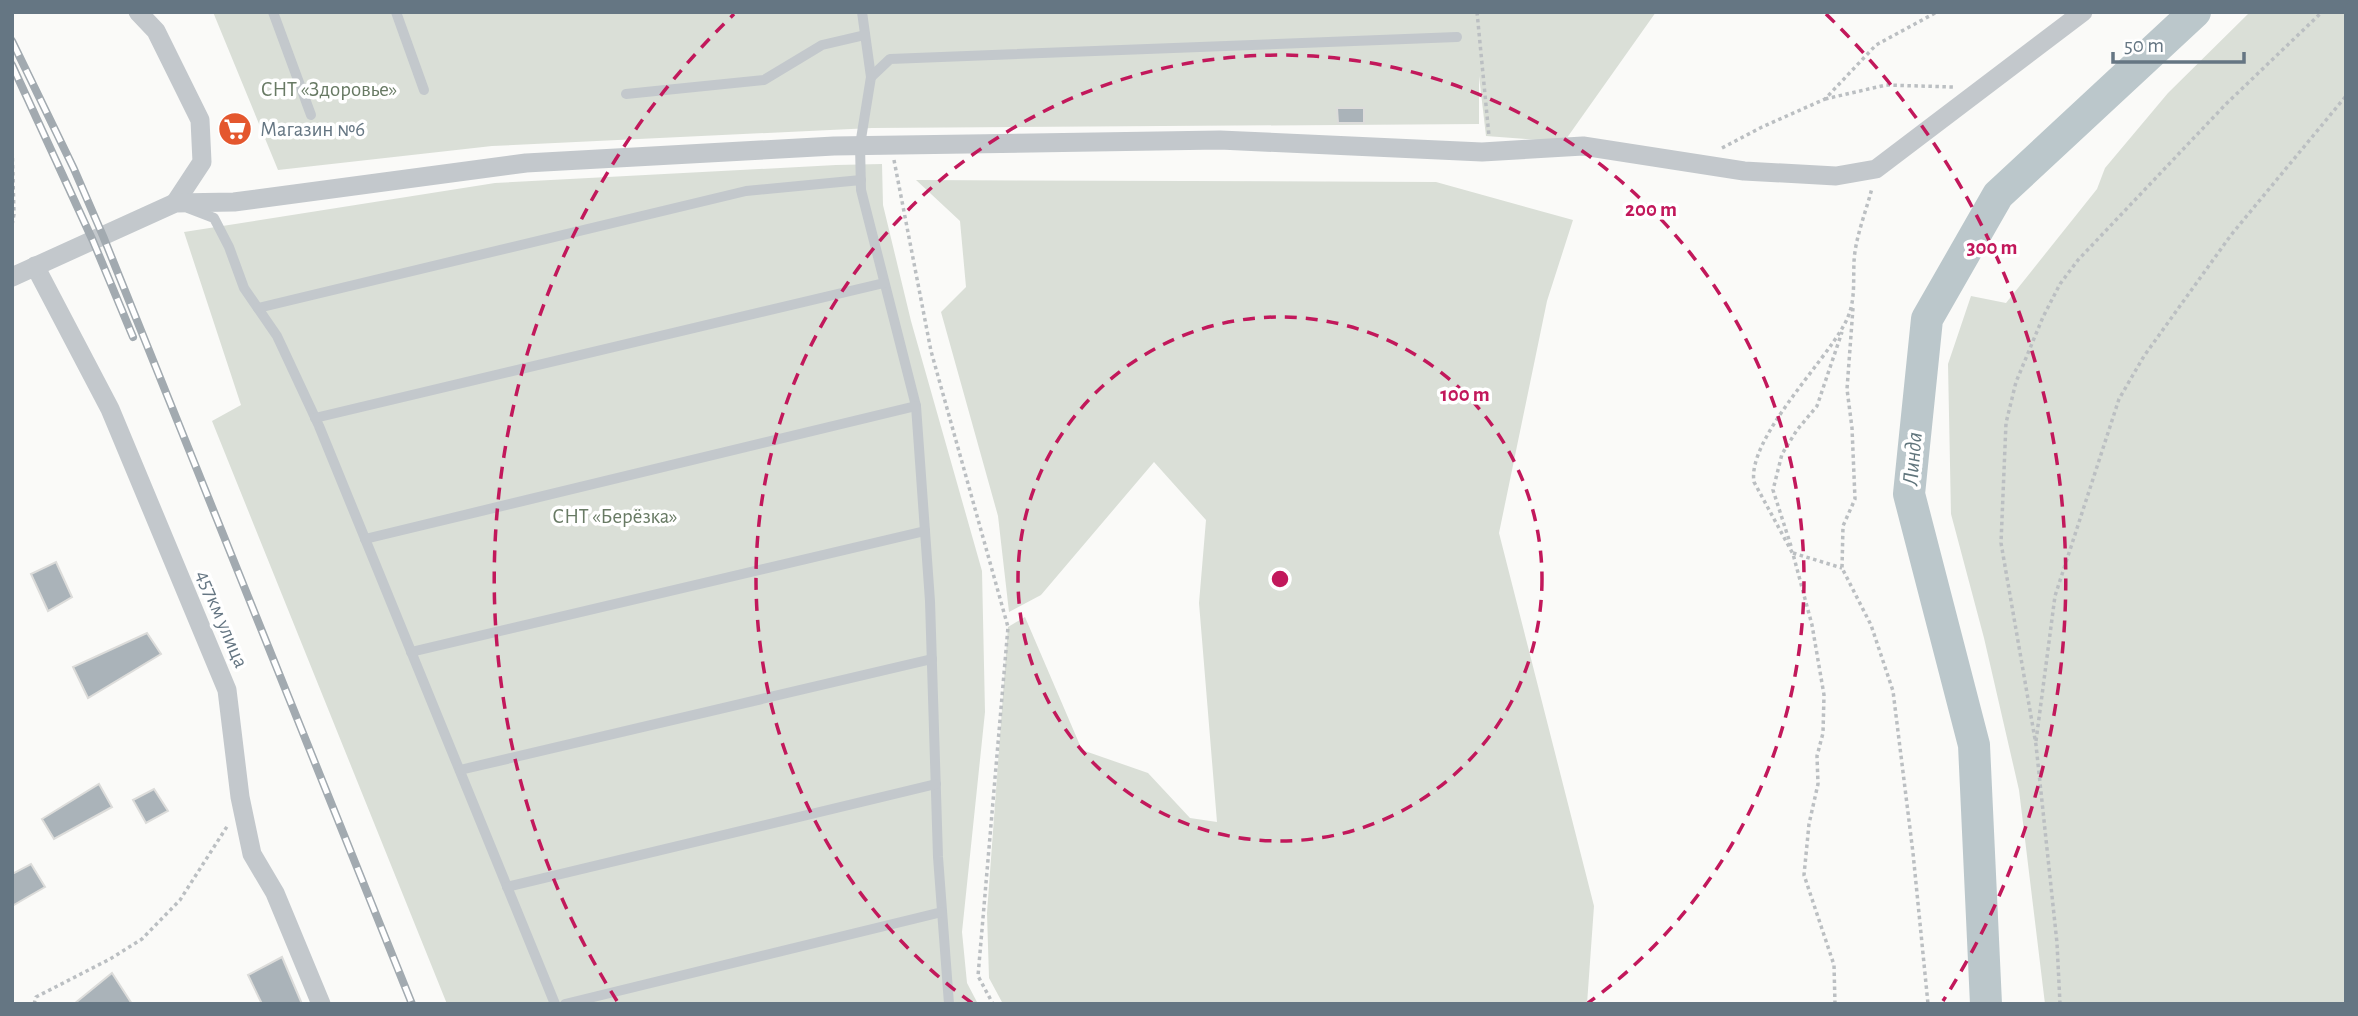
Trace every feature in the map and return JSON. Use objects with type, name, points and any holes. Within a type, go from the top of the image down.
[{"type":"street","points":[[138,12],[156,32],[200,120],[202,162],[175,203]]},
{"type":"street","points":[[12,277],[175,203],[234,202],[526,163],[860,145],[1220,140],[1490,152],[1583,146],[1744,171],[1836,176],[1876,169],[2083,12]]},
{"type":"street","name":"457км улица","points":[[35,266],[110,409],[227,690],[240,797],[252,854],[275,893],[321,1004]]},
{"type":"lane","points":[[273,12],[311,115]]},
{"type":"lane","points":[[396,12],[424,90]]},
{"type":"lane","points":[[862,12],[871,77],[860,145],[861,190],[916,406],[949,1004]]},
{"type":"lane","points":[[626,94],[764,80],[822,44],[865,35]]},
{"type":"lane","points":[[871,77],[890,59],[1457,37]]},
{"type":"lane","points":[[258,308],[746,191],[860,180]]},
{"type":"lane","points":[[175,203],[214,218],[229,247],[244,288],[277,336],[316,418],[555,1004]]},
{"type":"lane","points":[[316,418],[884,283]]},
{"type":"lane","points":[[365,539],[916,406]]},
{"type":"lane","points":[[411,652],[925,531]]},
{"type":"lane","points":[[460,770],[932,659]]},
{"type":"lane","points":[[507,887],[936,784]]},
{"type":"lane","points":[[565,1004],[942,912]]},
{"type":"path","points":[[1477,12],[1490,152]]},
{"type":"path","points":[[1825,99],[1876,46],[1937,12]]},
{"type":"path","points":[[2060,1004],[2057,943],[2036,745],[2001,543],[2006,424],[2016,382],[2043,317],[2060,284],[2078,260],[2226,104],[2322,12]]},
{"type":"path","points":[[1697,163],[1762,127],[1825,99],[1886,85],[1983,86]]},
{"type":"path","points":[[2036,745],[2056,596],[2119,399],[2144,356],[2231,234],[2346,96]]},
{"type":"path","points":[[12,144],[12,225]]},
{"type":"path","points":[[891,145],[931,351],[1008,627],[978,976],[993,1004]]},
{"type":"path","points":[[1876,169],[1854,260],[1855,288],[1847,390],[1852,428],[1855,499],[1843,526],[1842,568],[1871,625],[1893,691],[1928,1004]]},
{"type":"path","points":[[1835,1004],[1834,965],[1804,875],[1809,824],[1818,784],[1817,756],[1823,733],[1824,695],[1812,625],[1773,490],[1782,453],[1824,393],[1852,307],[1855,288]]},
{"type":"path","points":[[1842,568],[1793,554],[1754,482],[1752,471],[1773,425],[1844,326]]},
{"type":"path","points":[[34,1004],[36,998],[142,939],[180,901],[230,823]]},
{"type":"green space","name":"СНТ «Здоровье»","points":[[213,12],[1656,12],[1564,142],[1486,136],[1479,76],[1479,124],[872,128],[492,146],[278,170]]},
{"type":"green space","points":[[2250,12],[2346,12],[2346,1004],[2045,1004],[2019,790],[1984,638],[1951,514],[1948,364],[1971,296],[2006,303],[2097,189],[2105,168],[2168,93]]},
{"type":"green space","name":"СНТ «Берёзка»","points":[[882,164],[883,205],[911,321],[982,571],[985,712],[962,932],[967,983],[978,1004],[447,1004],[212,421],[241,405],[184,232],[495,183]]},
{"type":"green space","points":[[916,180],[1436,182],[1573,220],[1547,301],[1499,533],[1594,906],[1587,1004],[1003,1004],[989,978],[987,913],[1008,627],[1025,617],[1082,750],[1148,773],[1190,818],[1217,822],[1199,603],[1206,520],[1154,462],[1041,595],[1009,612],[998,516],[941,312],[966,287],[960,221]]},
{"type":"building","points":[[1337,108],[1364,108],[1364,123],[1338,123]]},
{"type":"building","points":[[56,562],[72,597],[48,611],[31,574]]},
{"type":"building","points":[[147,633],[161,654],[88,698],[73,667]]},
{"type":"building","points":[[99,784],[112,807],[54,839],[42,819]]},
{"type":"building","points":[[154,789],[168,811],[146,823],[133,800]]},
{"type":"building","points":[[31,864],[45,887],[12,906],[12,874]]},
{"type":"building","points":[[282,957],[302,1004],[262,1004],[248,975]]},
{"type":"building","points":[[112,973],[132,1004],[74,1004]]},
{"type":"waterway","name":"Линда","points":[[1986,1004],[1974,745],[1909,494],[1927,319],[1998,195],[2195,12]]},
{"type":"railway","points":[[12,41],[103,236],[412,1004]]},
{"type":"railway","points":[[12,65],[93,241],[133,337]]},
{"type":"place","name":"Магазин №6","points":[[235,129]]}]
